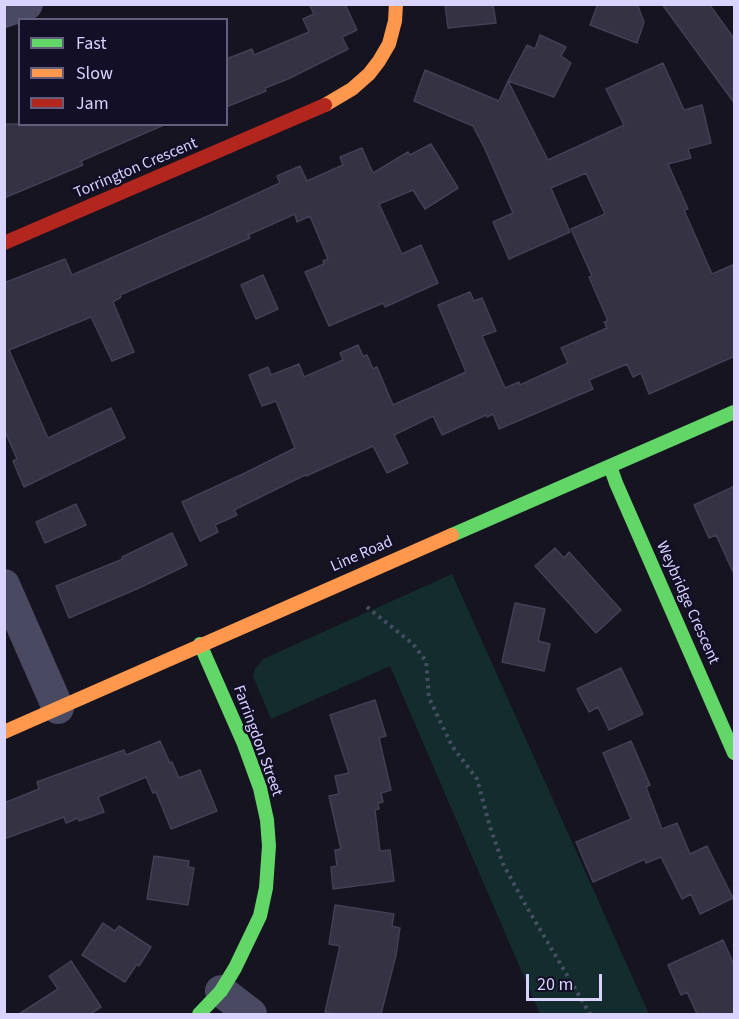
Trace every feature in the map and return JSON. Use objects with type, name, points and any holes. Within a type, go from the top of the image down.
[{"type":"street","points":[[4,12],[27,4]]},
{"type":"street","name":"Torrington Crescent","points":[[4,243],[330,103],[352,89],[369,74],[379,61],[389,44],[396,4]]},
{"type":"street","name":"Line Road","points":[[4,732],[200,644],[735,412]]},
{"type":"street","name":"Weybridge Crescent","points":[[610,466],[735,753]]},
{"type":"street","points":[[4,585],[58,708]]},
{"type":"street","name":"Farringdon Street","points":[[199,1014],[221,991],[236,968],[260,916],[266,888],[269,846],[263,803],[256,777],[240,734],[200,644]]},
{"type":"street","points":[[221,991],[251,1014]]},
{"type":"path","points":[[367,608],[414,644],[426,661],[429,698],[453,746],[477,779],[503,864],[590,1014]]},
{"type":"green space","points":[[452,574],[649,1014],[540,1014],[390,666],[271,719],[253,676],[255,669],[263,659]]},
{"type":"building","points":[[309,4],[345,4],[357,30],[342,37],[348,49],[265,88],[266,91],[228,106],[228,58],[252,49],[254,55],[309,32],[303,19],[314,14]]},
{"type":"building","points":[[445,4],[493,4],[496,23],[448,28]]},
{"type":"building","points":[[598,4],[637,4],[644,22],[637,43],[590,25]]},
{"type":"building","points":[[662,4],[709,4],[735,40],[735,104]]},
{"type":"building","points":[[540,35],[566,47],[561,56],[571,63],[554,97],[508,81],[527,45],[535,49]]},
{"type":"building","points":[[663,63],[684,110],[702,105],[711,143],[688,149],[691,158],[668,164],[688,209],[684,210],[712,274],[735,264],[735,356],[649,394],[641,373],[633,377],[627,364],[589,380],[593,389],[499,429],[493,414],[442,435],[433,416],[394,435],[408,463],[387,473],[373,446],[305,475],[234,510],[237,515],[215,525],[218,532],[200,541],[182,502],[295,448],[276,401],[262,406],[249,375],[268,367],[271,375],[299,364],[304,377],[343,360],[340,353],[358,345],[363,356],[367,355],[373,369],[377,367],[393,405],[466,372],[438,305],[470,292],[474,301],[482,298],[496,331],[482,336],[505,388],[519,382],[520,385],[568,363],[561,348],[607,328],[604,322],[608,321],[589,277],[592,276],[571,229],[605,214],[586,173],[551,188],[570,232],[509,259],[493,222],[513,213],[485,149],[473,126],[414,101],[425,70],[499,101],[508,81],[548,160],[624,125],[606,89]]},
{"type":"building","points":[[4,124],[18,124],[18,126],[161,126],[81,161],[83,165],[4,198]]},
{"type":"building","points":[[431,144],[458,188],[425,209],[413,190],[379,204],[402,254],[421,245],[438,283],[385,307],[383,303],[329,326],[305,272],[324,264],[323,261],[328,259],[310,216],[297,222],[295,214],[248,235],[250,238],[120,295],[121,297],[113,302],[134,352],[112,361],[91,317],[9,350],[48,438],[111,408],[125,438],[24,487],[13,461],[17,459],[4,429],[4,283],[65,259],[72,275],[280,183],[277,176],[300,166],[307,181],[343,165],[340,157],[362,148],[373,173],[408,152],[410,155]]},
{"type":"building","points":[[263,275],[278,309],[256,319],[241,285]]},
{"type":"building","points":[[735,486],[735,576],[716,535],[709,538],[694,505]]},
{"type":"building","points":[[76,504],[86,525],[45,543],[36,522]]},
{"type":"building","points":[[172,533],[187,565],[69,618],[56,586],[123,559],[122,557]]},
{"type":"building","points":[[555,548],[564,558],[569,552],[621,610],[596,633],[535,566]]},
{"type":"building","points":[[515,603],[545,609],[538,641],[550,644],[544,671],[502,662]]},
{"type":"building","points":[[621,668],[643,714],[609,730],[598,707],[589,712],[577,689]]},
{"type":"building","points":[[375,700],[386,736],[379,738],[391,790],[381,793],[383,802],[378,803],[379,809],[375,810],[380,851],[390,850],[394,881],[333,889],[331,867],[337,866],[335,850],[341,849],[329,796],[339,794],[335,776],[349,773],[330,715]]},
{"type":"building","points":[[160,741],[179,778],[200,770],[217,811],[171,829],[156,792],[153,793],[146,777],[98,797],[104,812],[66,823],[64,817],[4,839],[4,803],[39,789],[37,782],[124,750],[126,755]]},
{"type":"building","points":[[631,741],[650,785],[646,787],[662,829],[677,823],[690,854],[707,846],[733,898],[700,914],[691,894],[682,899],[661,857],[646,863],[645,859],[593,882],[576,842],[631,819],[603,753]]},
{"type":"building","points":[[154,856],[189,861],[188,867],[194,868],[188,905],[147,899]]},
{"type":"building","points":[[335,905],[394,914],[392,926],[400,928],[396,955],[381,1014],[325,1012],[340,946],[329,944]]},
{"type":"building","points":[[103,923],[115,931],[119,926],[151,947],[125,982],[82,955]]},
{"type":"building","points":[[723,940],[735,967],[735,1014],[697,1014],[687,992],[681,995],[668,965]]},
{"type":"building","points":[[71,961],[101,1007],[90,1014],[19,1014],[58,989],[49,976]]},
{"type":"traffic: fast","points":[[452,535],[734,412]]},
{"type":"traffic: fast","points":[[610,466],[734,753]]},
{"type":"traffic: fast","points":[[199,1014],[221,991],[235,968],[260,916],[266,888],[269,846],[267,820],[260,788],[244,744],[200,644]]},
{"type":"traffic: slow","points":[[325,105],[352,89],[369,74],[379,61],[389,44],[395,21],[396,4]]},
{"type":"traffic: slow","points":[[4,732],[452,535]]},
{"type":"traffic: jam","points":[[4,243],[325,105]]}]
